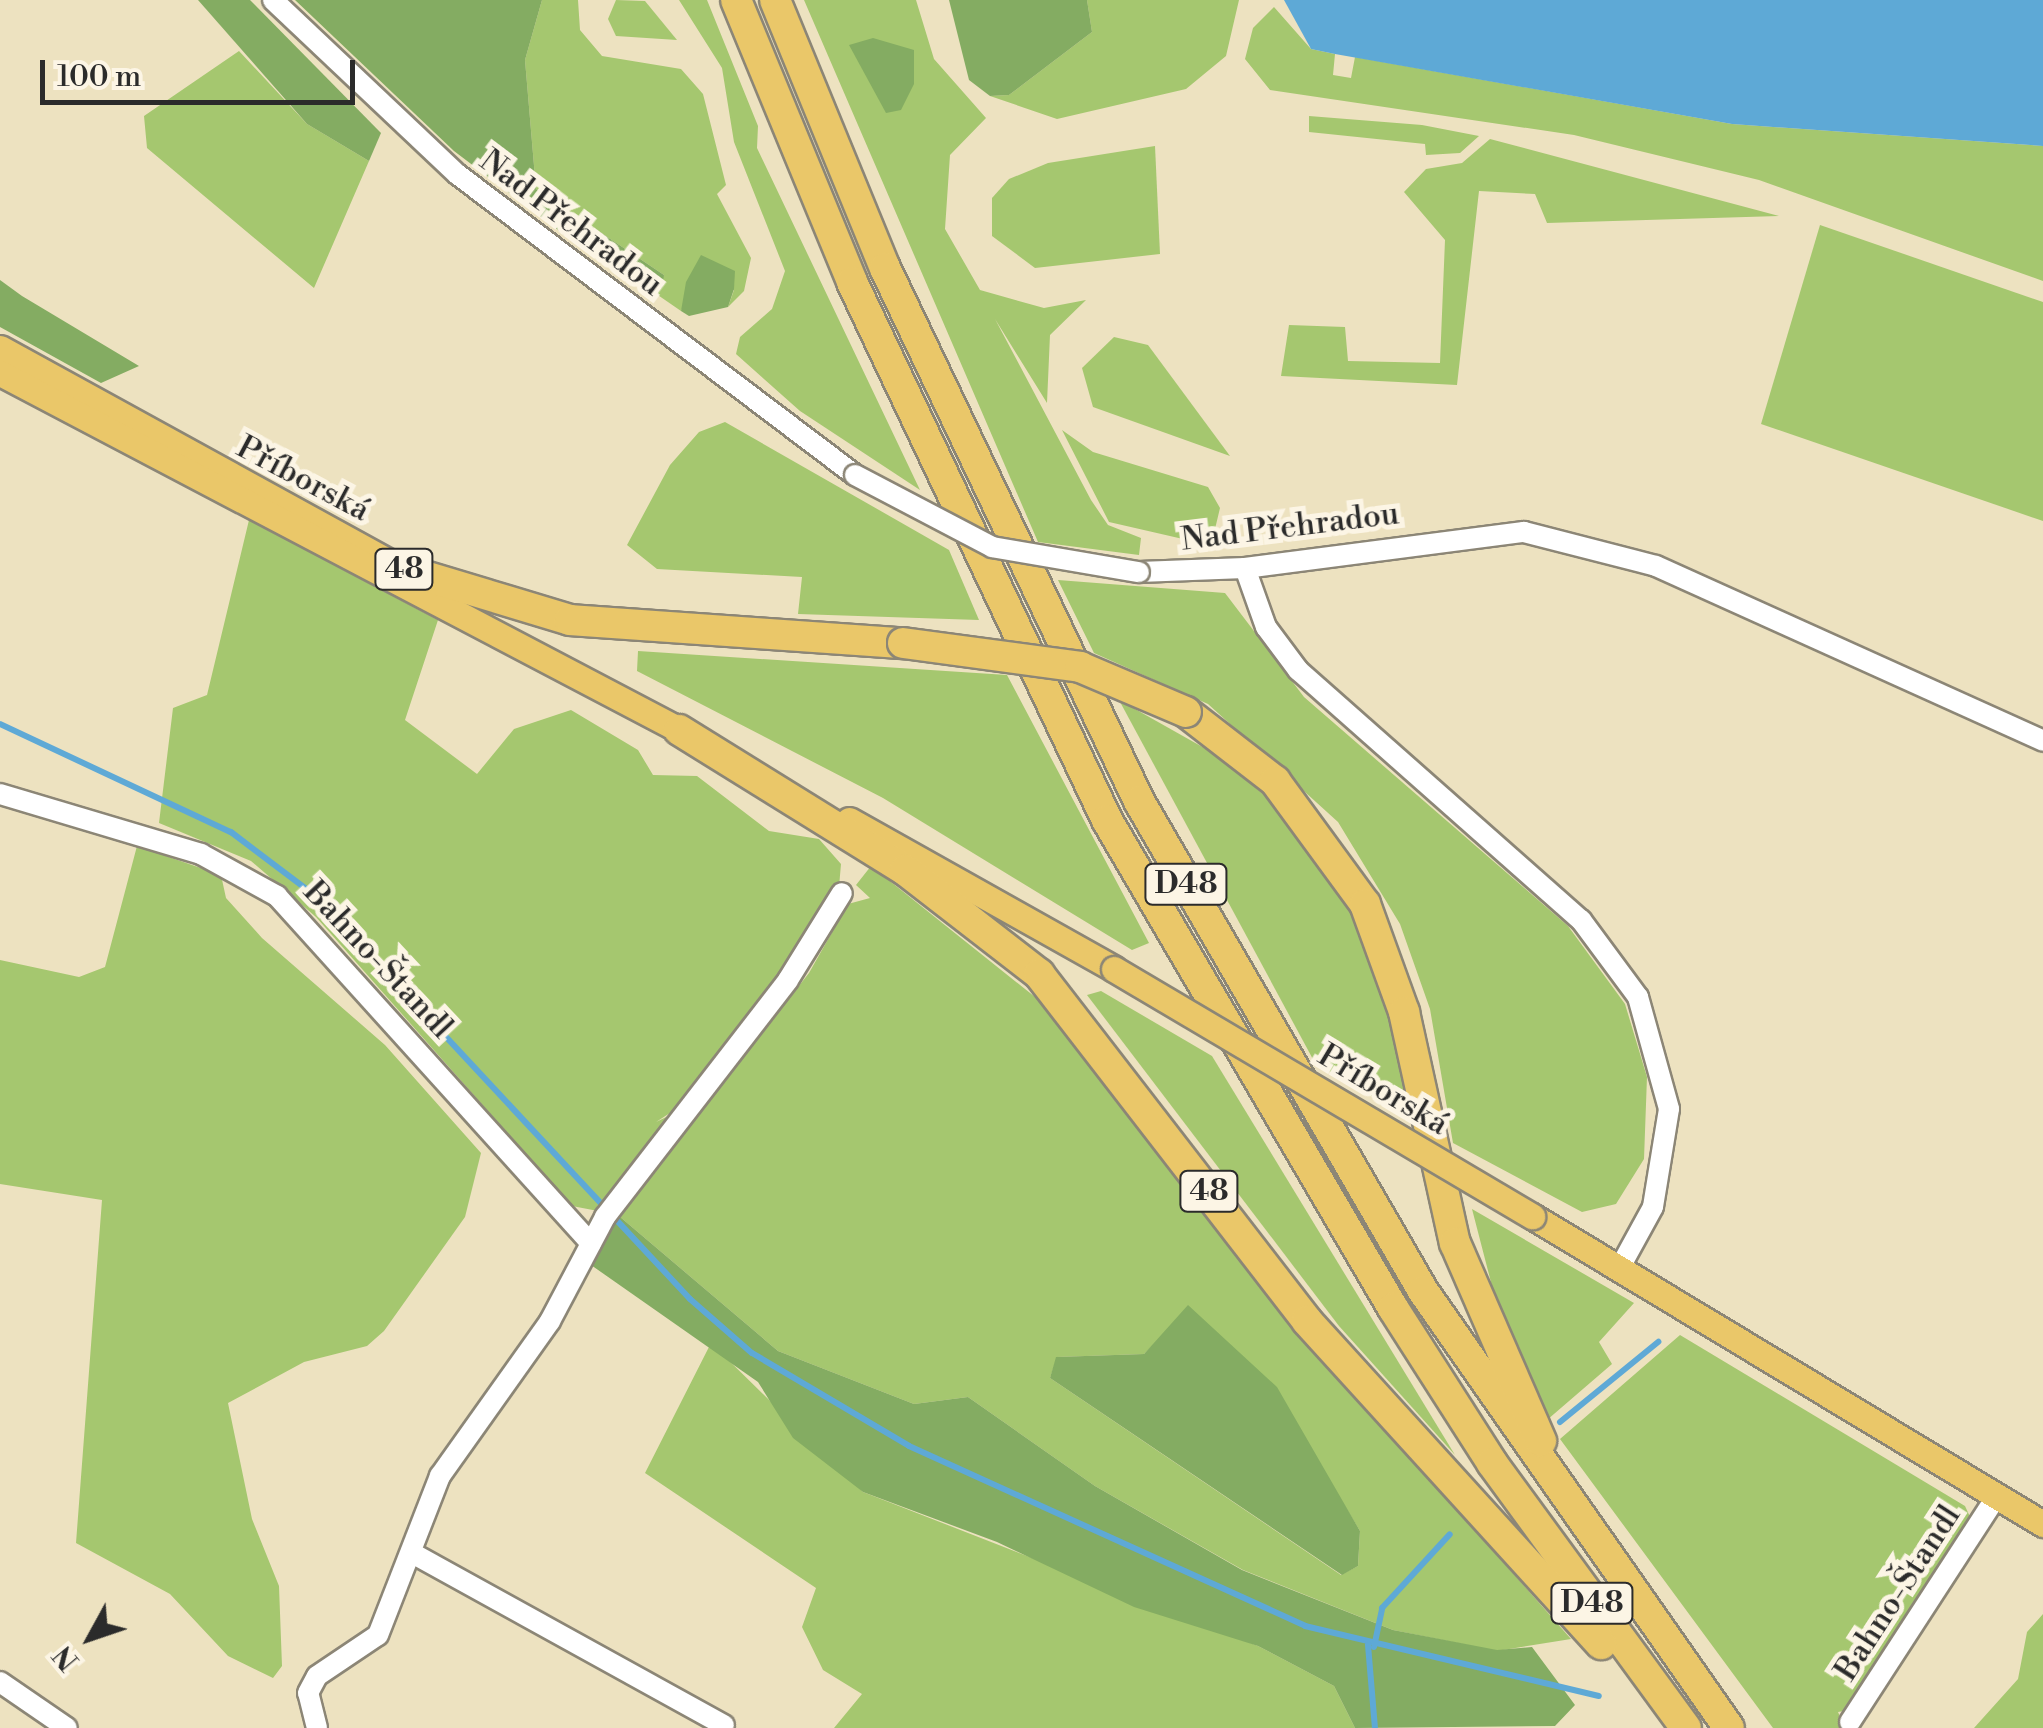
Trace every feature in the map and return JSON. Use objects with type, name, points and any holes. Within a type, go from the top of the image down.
[{"type":"highway","name":"D48","points":[[736,0],[852,282],[1106,820],[1392,1308],[1492,1463],[1686,1728]]},
{"type":"highway","name":"D48","points":[[775,0],[885,268],[1139,802],[1423,1291],[1656,1632],[1729,1728]]},
{"type":"highway","points":[[408,571],[570,620],[903,643],[1080,667],[1186,712],[1276,781],[1364,904],[1399,993],[1426,1142],[1470,1286],[1554,1468],[1656,1632]]},
{"type":"highway","name":"48","points":[[678,730],[920,880],[1039,974],[1307,1321],[1678,1728]]},
{"type":"main road","name":"Příborská","points":[[0,348],[408,571],[678,730]]},
{"type":"main road","name":"Příborská","points":[[0,373],[678,730],[1114,969],[2043,1524]]},
{"type":"street","name":"Nad Přehradou","points":[[273,0],[457,174],[855,475],[992,546],[1138,572],[1245,568],[1524,532],[1656,566],[2043,742]]},
{"type":"street","points":[[1245,568],[1266,627],[1298,670],[1580,920],[1638,997],[1669,1109],[1652,1206],[1620,1269]]},
{"type":"street","name":"Bahno-Štandl","points":[[0,794],[201,854],[277,896],[591,1243]]},
{"type":"street","points":[[317,1728],[308,1693],[317,1676],[378,1635],[414,1554],[440,1476],[550,1321],[609,1211],[788,980],[842,893]]},
{"type":"street","name":"Bahno-Štandl","points":[[1850,1722],[1996,1497]]},
{"type":"street","points":[[414,1554],[724,1725]]},
{"type":"street","points":[[0,1682],[67,1728]]},
{"type":"green space","points":[[198,0],[250,0],[381,133],[369,161],[307,124]]},
{"type":"green space","points":[[295,0],[542,0],[525,60],[536,189],[664,275],[662,288],[652,291],[562,233],[454,151]]},
{"type":"green space","points":[[542,0],[578,0],[580,30],[602,56],[681,69],[703,94],[726,185],[717,194],[751,258],[744,291],[728,307],[734,290],[689,292],[681,311],[652,291],[664,275],[536,189],[525,60]]},
{"type":"green space","points":[[616,0],[645,1],[677,40],[616,36],[608,19]]},
{"type":"green space","points":[[679,0],[707,0],[758,126],[757,148],[920,490],[800,411],[736,354],[740,337],[772,309],[785,271],[734,142],[722,68]]},
{"type":"green space","points":[[804,0],[916,0],[934,59],[986,118],[950,155],[945,229],[980,290],[1044,308],[1086,300],[1050,335],[1047,403],[995,319],[1091,500],[1108,525],[1141,538],[1139,555],[1038,542]]},
{"type":"green space","points":[[949,0],[1087,0],[1092,32],[1009,95],[990,96],[969,80]]},
{"type":"green space","points":[[1087,0],[1239,0],[1226,56],[1186,89],[1057,119],[990,96],[1009,95],[1092,32]]},
{"type":"green space","points":[[1274,7],[1311,49],[1335,54],[1333,75],[1351,78],[1355,57],[1732,124],[2043,146],[2043,281],[1759,180],[1574,135],[1270,90],[1245,59],[1253,28]]},
{"type":"green space","points":[[873,38],[914,50],[914,84],[901,110],[886,113],[849,45]]},
{"type":"green space","points":[[239,51],[307,124],[369,161],[314,288],[147,148],[144,116]]},
{"type":"green space","points":[[1309,116],[1422,125],[1479,136],[1460,153],[1426,155],[1425,144],[1309,132]]},
{"type":"green space","points":[[1490,139],[1779,216],[1547,223],[1535,194],[1479,191],[1457,385],[1281,376],[1289,325],[1345,327],[1348,361],[1440,363],[1445,240],[1404,192],[1426,169],[1462,163]]},
{"type":"green space","points":[[1155,146],[1160,254],[1035,268],[992,236],[992,198],[1009,179],[1048,163]]},
{"type":"green space","points":[[1820,225],[2043,302],[2043,521],[1761,424]]},
{"type":"green space","points":[[701,255],[735,271],[734,289],[728,307],[689,316],[681,311],[686,282]]},
{"type":"green space","points":[[0,280],[139,366],[101,383],[0,327]]},
{"type":"green space","points":[[1114,337],[1148,345],[1230,456],[1093,407],[1082,368]]},
{"type":"green space","points":[[725,422],[949,550],[979,620],[798,614],[802,577],[657,569],[627,545],[670,465],[699,432]]},
{"type":"green space","points":[[1062,430],[1093,452],[1208,487],[1220,508],[1215,529],[1196,542],[1109,522]]},
{"type":"green space","points":[[249,520],[438,620],[405,720],[477,774],[514,729],[571,710],[638,750],[653,775],[697,776],[769,831],[819,839],[841,864],[839,887],[757,1014],[687,1102],[656,1122],[683,1109],[598,1211],[572,1206],[316,917],[251,861],[159,823],[173,708],[207,695]]},
{"type":"green space","points":[[1058,580],[1225,593],[1304,697],[1568,926],[1625,1004],[1647,1077],[1644,1159],[1616,1204],[1582,1212],[1453,1143],[1430,1009],[1400,924],[1338,822],[1208,704],[1094,653]]},
{"type":"green space","points":[[638,651],[1007,675],[1149,943],[1132,950],[883,798],[637,671]]},
{"type":"green space","points":[[1119,700],[1222,758],[1298,825],[1363,929],[1396,1012],[1415,1121],[1315,1063]]},
{"type":"green space","points":[[137,846],[221,875],[226,898],[262,938],[385,1045],[481,1153],[465,1217],[384,1331],[367,1346],[304,1362],[228,1403],[252,1519],[279,1586],[282,1666],[273,1678],[228,1656],[170,1594],[76,1543],[102,1200],[0,1184],[0,960],[79,977],[105,967]]},
{"type":"green space","points":[[871,866],[1050,1009],[1266,1293],[1571,1639],[1497,1651],[1393,1630],[1243,1570],[1095,1486],[968,1397],[914,1404],[778,1351],[619,1216],[809,973],[848,904],[870,898],[856,885]],"holes":[[[1178,1319],[1337,1493],[1360,1531],[1358,1566],[1341,1575],[1050,1378],[1057,1357],[1144,1354]]]},
{"type":"green space","points":[[1101,991],[1212,1056],[1455,1455],[1339,1326],[1087,995]]},
{"type":"green space","points":[[1472,1209],[1634,1303],[1599,1342],[1612,1364],[1547,1420],[1506,1340]]},
{"type":"green space","points":[[619,1216],[778,1351],[914,1404],[968,1397],[1095,1486],[1242,1570],[1393,1630],[1497,1650],[1532,1647],[1575,1705],[1555,1726],[1355,1728],[1334,1686],[1258,1646],[1134,1607],[997,1542],[863,1492],[793,1438],[758,1382],[591,1265]]},
{"type":"green space","points":[[1188,1305],[1277,1387],[1360,1531],[1358,1566],[1342,1575],[1050,1378],[1056,1357],[1144,1354]]},
{"type":"green space","points":[[1680,1335],[1965,1506],[1971,1519],[1850,1710],[1838,1712],[1845,1728],[1773,1728],[1560,1439]]},
{"type":"green space","points":[[711,1343],[863,1492],[1258,1646],[1334,1686],[1355,1728],[834,1728],[862,1694],[823,1670],[802,1627],[816,1588],[645,1473]]},
{"type":"green space","points":[[2043,1614],[2043,1728],[1974,1728],[2018,1679],[2027,1632]]},
{"type":"water","points":[[1284,0],[2043,0],[2043,146],[1732,124],[1335,54],[1311,49]]},
{"type":"waterway","points":[[0,724],[231,832],[313,894],[690,1299],[752,1353],[909,1446],[1305,1626],[1599,1696]]},
{"type":"waterway","points":[[1560,1422],[1658,1342]]},
{"type":"waterway","points":[[1374,1647],[1382,1608],[1450,1534]]},
{"type":"waterway","points":[[1368,1645],[1375,1728]]}]
